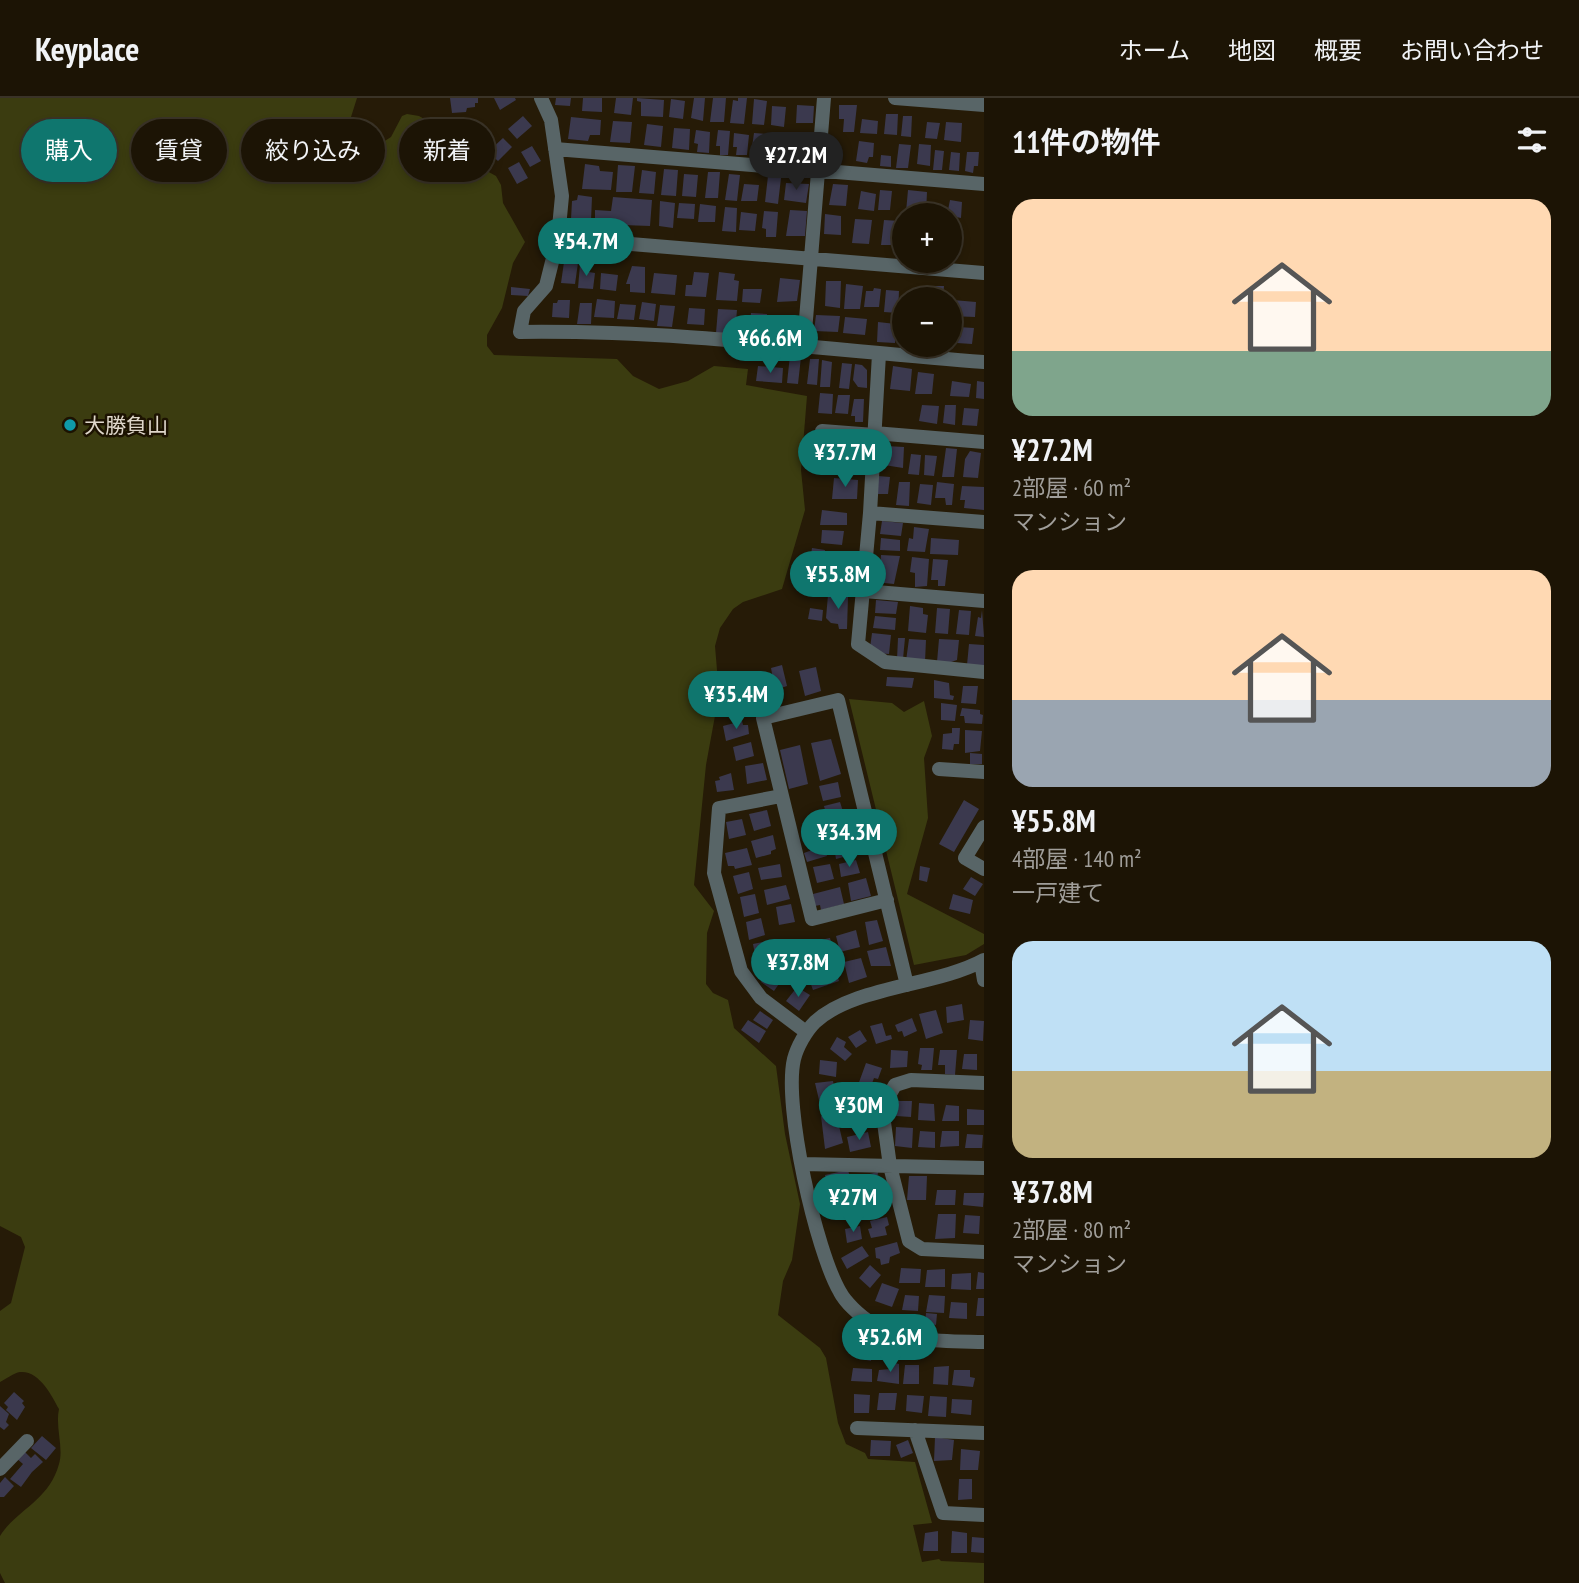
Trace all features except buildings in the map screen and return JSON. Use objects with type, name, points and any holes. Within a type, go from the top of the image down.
[{"type":"street","points":[[541,98],[551,120],[562,196],[558,238],[546,286],[524,311],[520,332],[606,331],[804,344],[879,354],[984,362]]},
{"type":"street","points":[[804,344],[824,98]]},
{"type":"street","points":[[895,98],[984,105]]},
{"type":"street","points":[[555,149],[984,184]]},
{"type":"street","points":[[558,238],[984,272]]},
{"type":"street","points":[[879,354],[870,513],[858,644],[884,662],[984,672]]},
{"type":"street","points":[[822,431],[984,442]]},
{"type":"street","points":[[870,513],[984,522]]},
{"type":"street","points":[[863,592],[984,601]]},
{"type":"street","points":[[887,901],[812,919],[763,718],[838,700],[887,901],[907,985]]},
{"type":"street","points":[[939,769],[984,772]]},
{"type":"street","points":[[781,796],[719,808],[715,873],[741,971],[761,998],[806,1032]]},
{"type":"street","points":[[984,827],[965,858],[984,869]]},
{"type":"street","points":[[984,980],[982,961],[844,1004],[816,1021],[806,1032],[794,1058],[791,1094],[796,1137],[824,1259],[841,1295],[869,1322],[906,1338],[984,1342]]},
{"type":"street","points":[[984,1083],[911,1080],[895,1086],[882,1108],[890,1166],[909,1241],[922,1249],[984,1252]]},
{"type":"street","points":[[803,1164],[984,1168]]},
{"type":"street","points":[[857,1427],[984,1433]]},
{"type":"street","points":[[915,1430],[943,1513],[984,1516]]},
{"type":"street","points":[[0,1469],[27,1441]]},
{"type":"shaded area","points":[[0,98],[357,98],[350,119],[241,119],[241,182],[385,182],[385,141],[391,137],[399,122],[399,182],[495,182],[495,175],[501,185],[503,203],[525,242],[513,263],[502,308],[487,335],[487,346],[494,355],[617,359],[633,376],[659,389],[688,381],[714,366],[748,369],[746,385],[807,396],[801,470],[805,510],[782,589],[743,602],[733,609],[720,628],[715,646],[719,694],[706,765],[694,885],[714,911],[707,933],[706,984],[713,993],[728,1000],[734,1028],[776,1066],[785,1134],[800,1204],[792,1260],[783,1281],[778,1315],[820,1348],[826,1358],[838,1423],[846,1444],[865,1453],[868,1459],[915,1462],[932,1523],[913,1525],[922,1562],[939,1559],[984,1563],[984,1583],[5,1583],[0,1573],[0,1536],[48,1487],[59,1464],[61,1451],[59,1409],[39,1379],[27,1372],[20,1372],[0,1382],[0,1311],[11,1303],[25,1247],[21,1237],[0,1226]]},
{"type":"shaded area","points":[[407,114],[424,119],[400,119]]},
{"type":"shaded area","points":[[849,699],[892,703],[904,712],[924,701],[932,736],[924,758],[928,818],[907,894],[984,934],[984,944],[966,955],[914,965]]},
{"type":"place","name":"大勝負山","points":[[70,425]]}]
